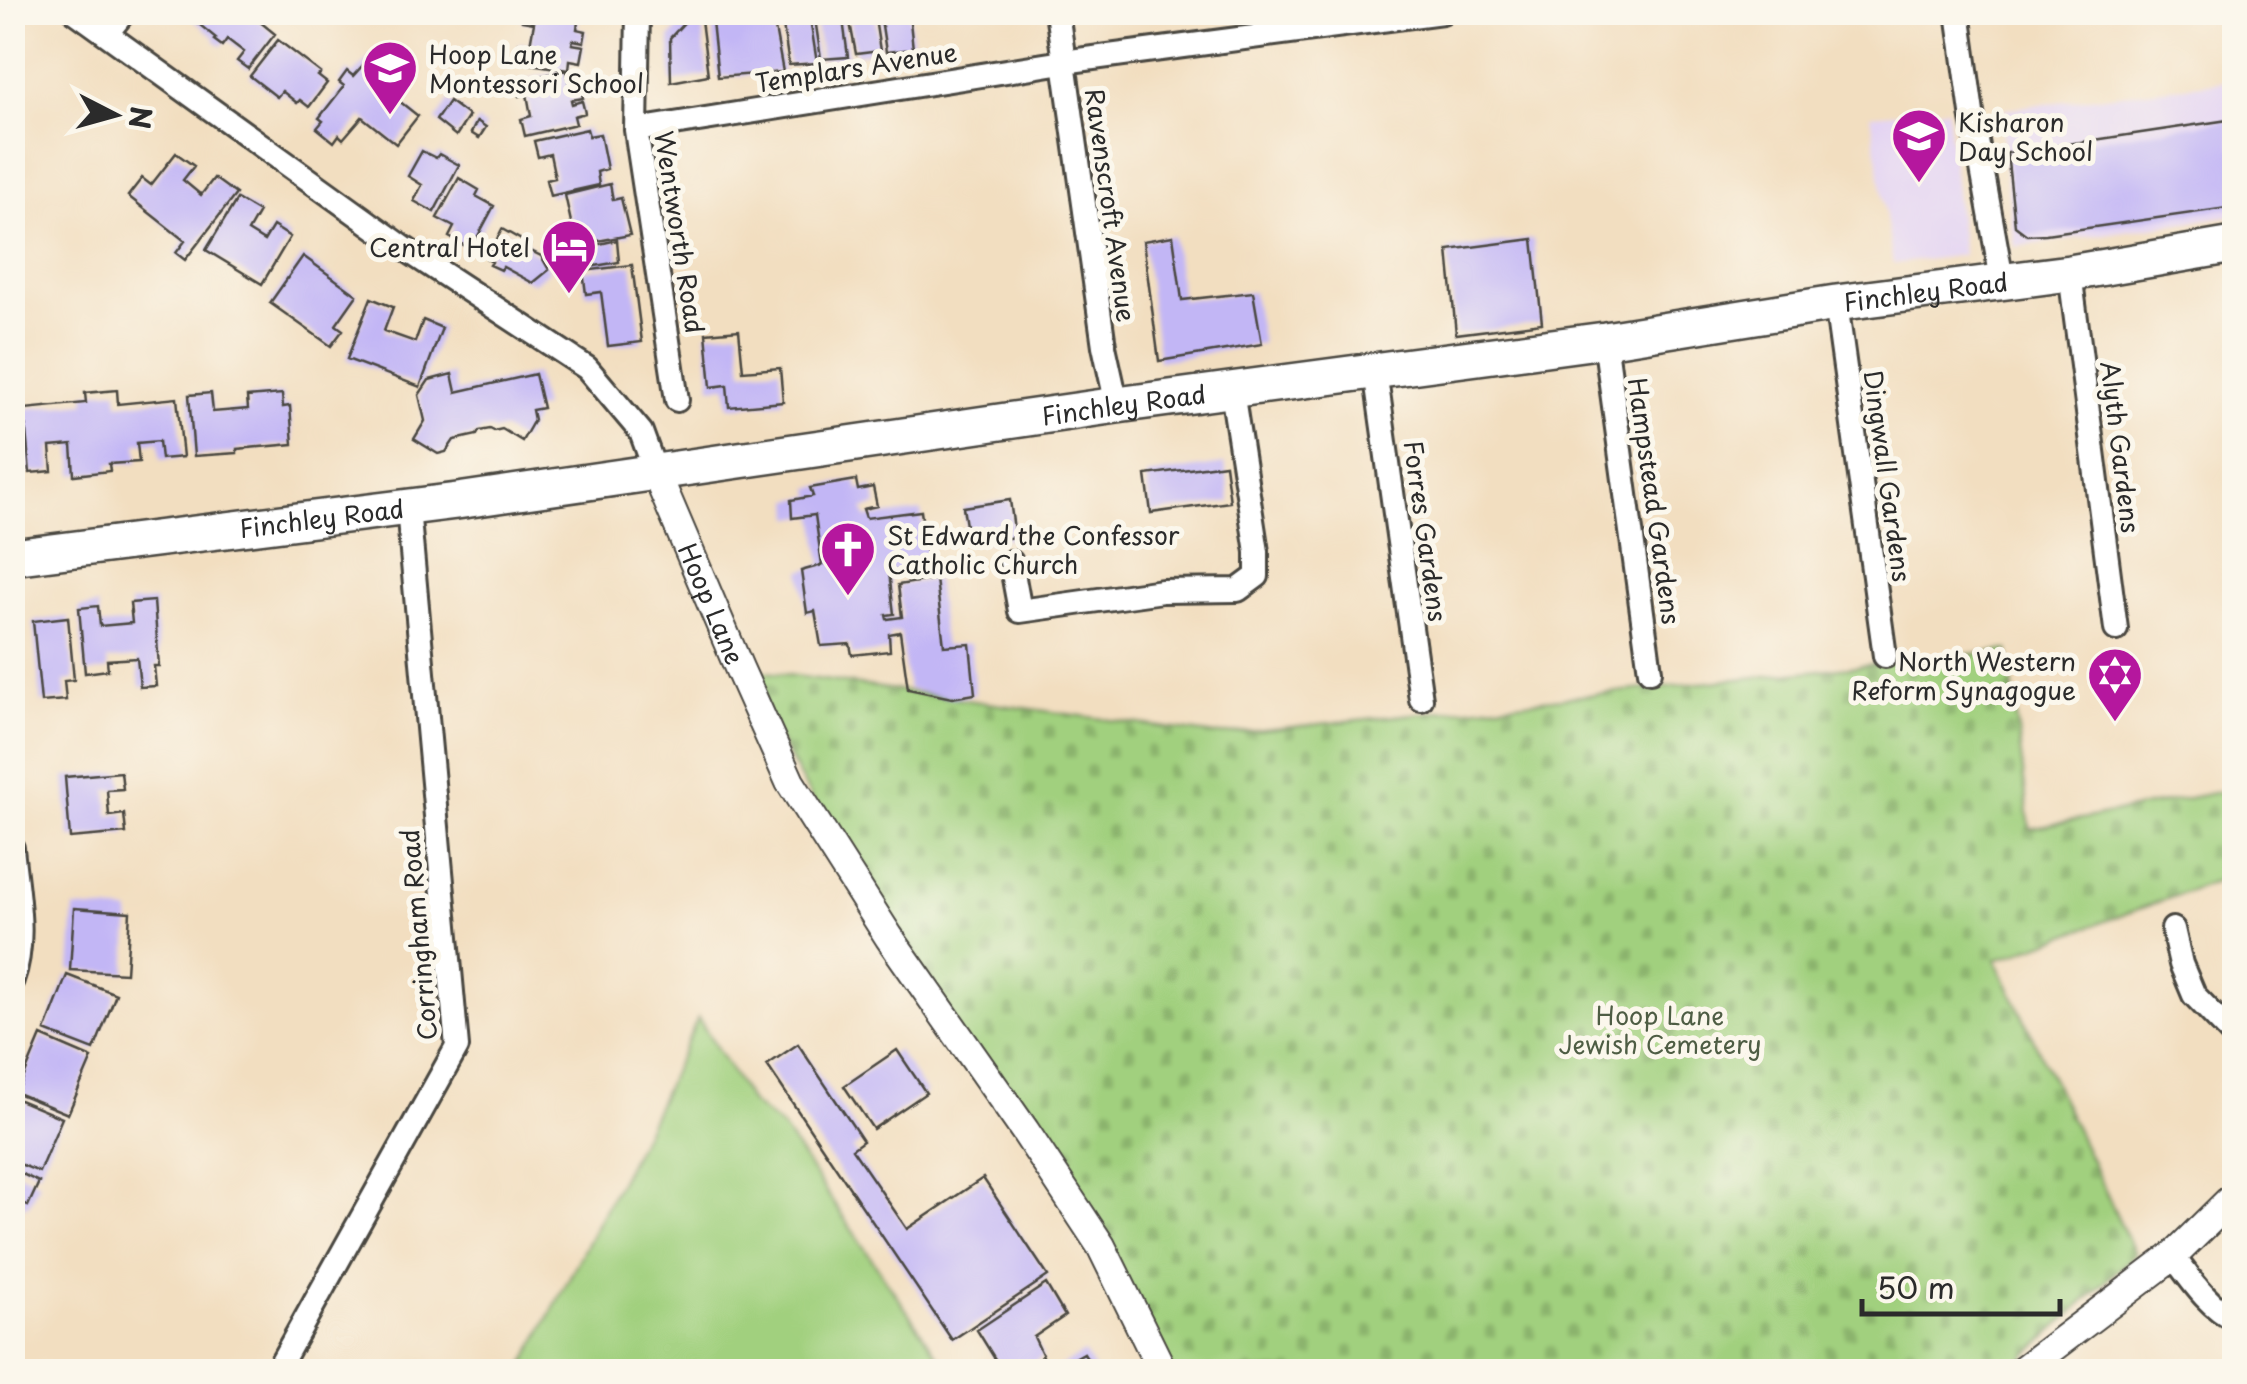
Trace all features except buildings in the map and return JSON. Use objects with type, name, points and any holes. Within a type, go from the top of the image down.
[{"type":"main road","name":"Finchley Road","points":[[12,557],[408,508],[1117,405],[1605,340],[1836,303],[2070,273],[2234,245]]},
{"type":"street","name":"Hoop Lane","points":[[76,12],[404,248],[587,368],[641,432],[790,782],[1101,1246],[1162,1372]]},
{"type":"street","points":[[107,33],[124,12]]},
{"type":"street","name":"Wentworth Road","points":[[638,12],[636,130],[677,400]]},
{"type":"street","name":"Ravenscroft Avenue","points":[[1057,12],[1104,346],[1117,405]]},
{"type":"street","name":"Templars Avenue","points":[[636,130],[1063,62],[1368,18],[1442,12]]},
{"type":"street","points":[[1958,12],[2002,280]]},
{"type":"street","name":"Alyth Gardens","points":[[2070,273],[2116,629]]},
{"type":"street","name":"Dingwall Gardens","points":[[1836,303],[1885,656]]},
{"type":"street","name":"Hampstead Gardens","points":[[1605,340],[1650,671]]},
{"type":"street","name":"Forres Gardens","points":[[1375,370],[1422,699]]},
{"type":"street","points":[[1011,562],[1020,611],[1162,591],[1238,590],[1257,576],[1257,552],[1232,390]]},
{"type":"street","name":"Corringham Road","points":[[276,1372],[457,1048],[408,508]]},
{"type":"street","points":[[12,848],[20,940],[12,980]]},
{"type":"street","points":[[2173,929],[2194,995],[2234,1036]]},
{"type":"street","points":[[2020,1372],[2173,1256],[2234,1196]]},
{"type":"street","points":[[2173,1256],[2197,1287],[2234,1319]]},
{"type":"shaded area","points":[[2234,80],[2234,215],[2015,247],[2003,150],[2004,109]]},
{"type":"shaded area","name":"Kisharon Day School","points":[[1947,109],[1963,255],[1893,264],[1871,115]]},
{"type":"green space","name":"Hoop Lane Jewish Cemetery","points":[[2008,650],[2030,829],[2234,789],[2234,875],[1996,960],[2135,1254],[2010,1371],[1163,1371],[1101,1246],[889,937],[739,668],[1217,735]]},
{"type":"green space","points":[[698,1018],[751,1103],[782,1127],[948,1371],[521,1371],[647,1128]]},
{"type":"place","name":"Hoop Lane Montessori School","points":[[390,117]]},
{"type":"place","name":"Kisharon Day School","points":[[1919,185]]},
{"type":"place","name":"Central Hotel","points":[[569,296]]},
{"type":"place","name":"St Edward the Confessor Catholic Church","points":[[848,598]]},
{"type":"place","name":"North Western Reform Synagogue","points":[[2115,724]]}]
